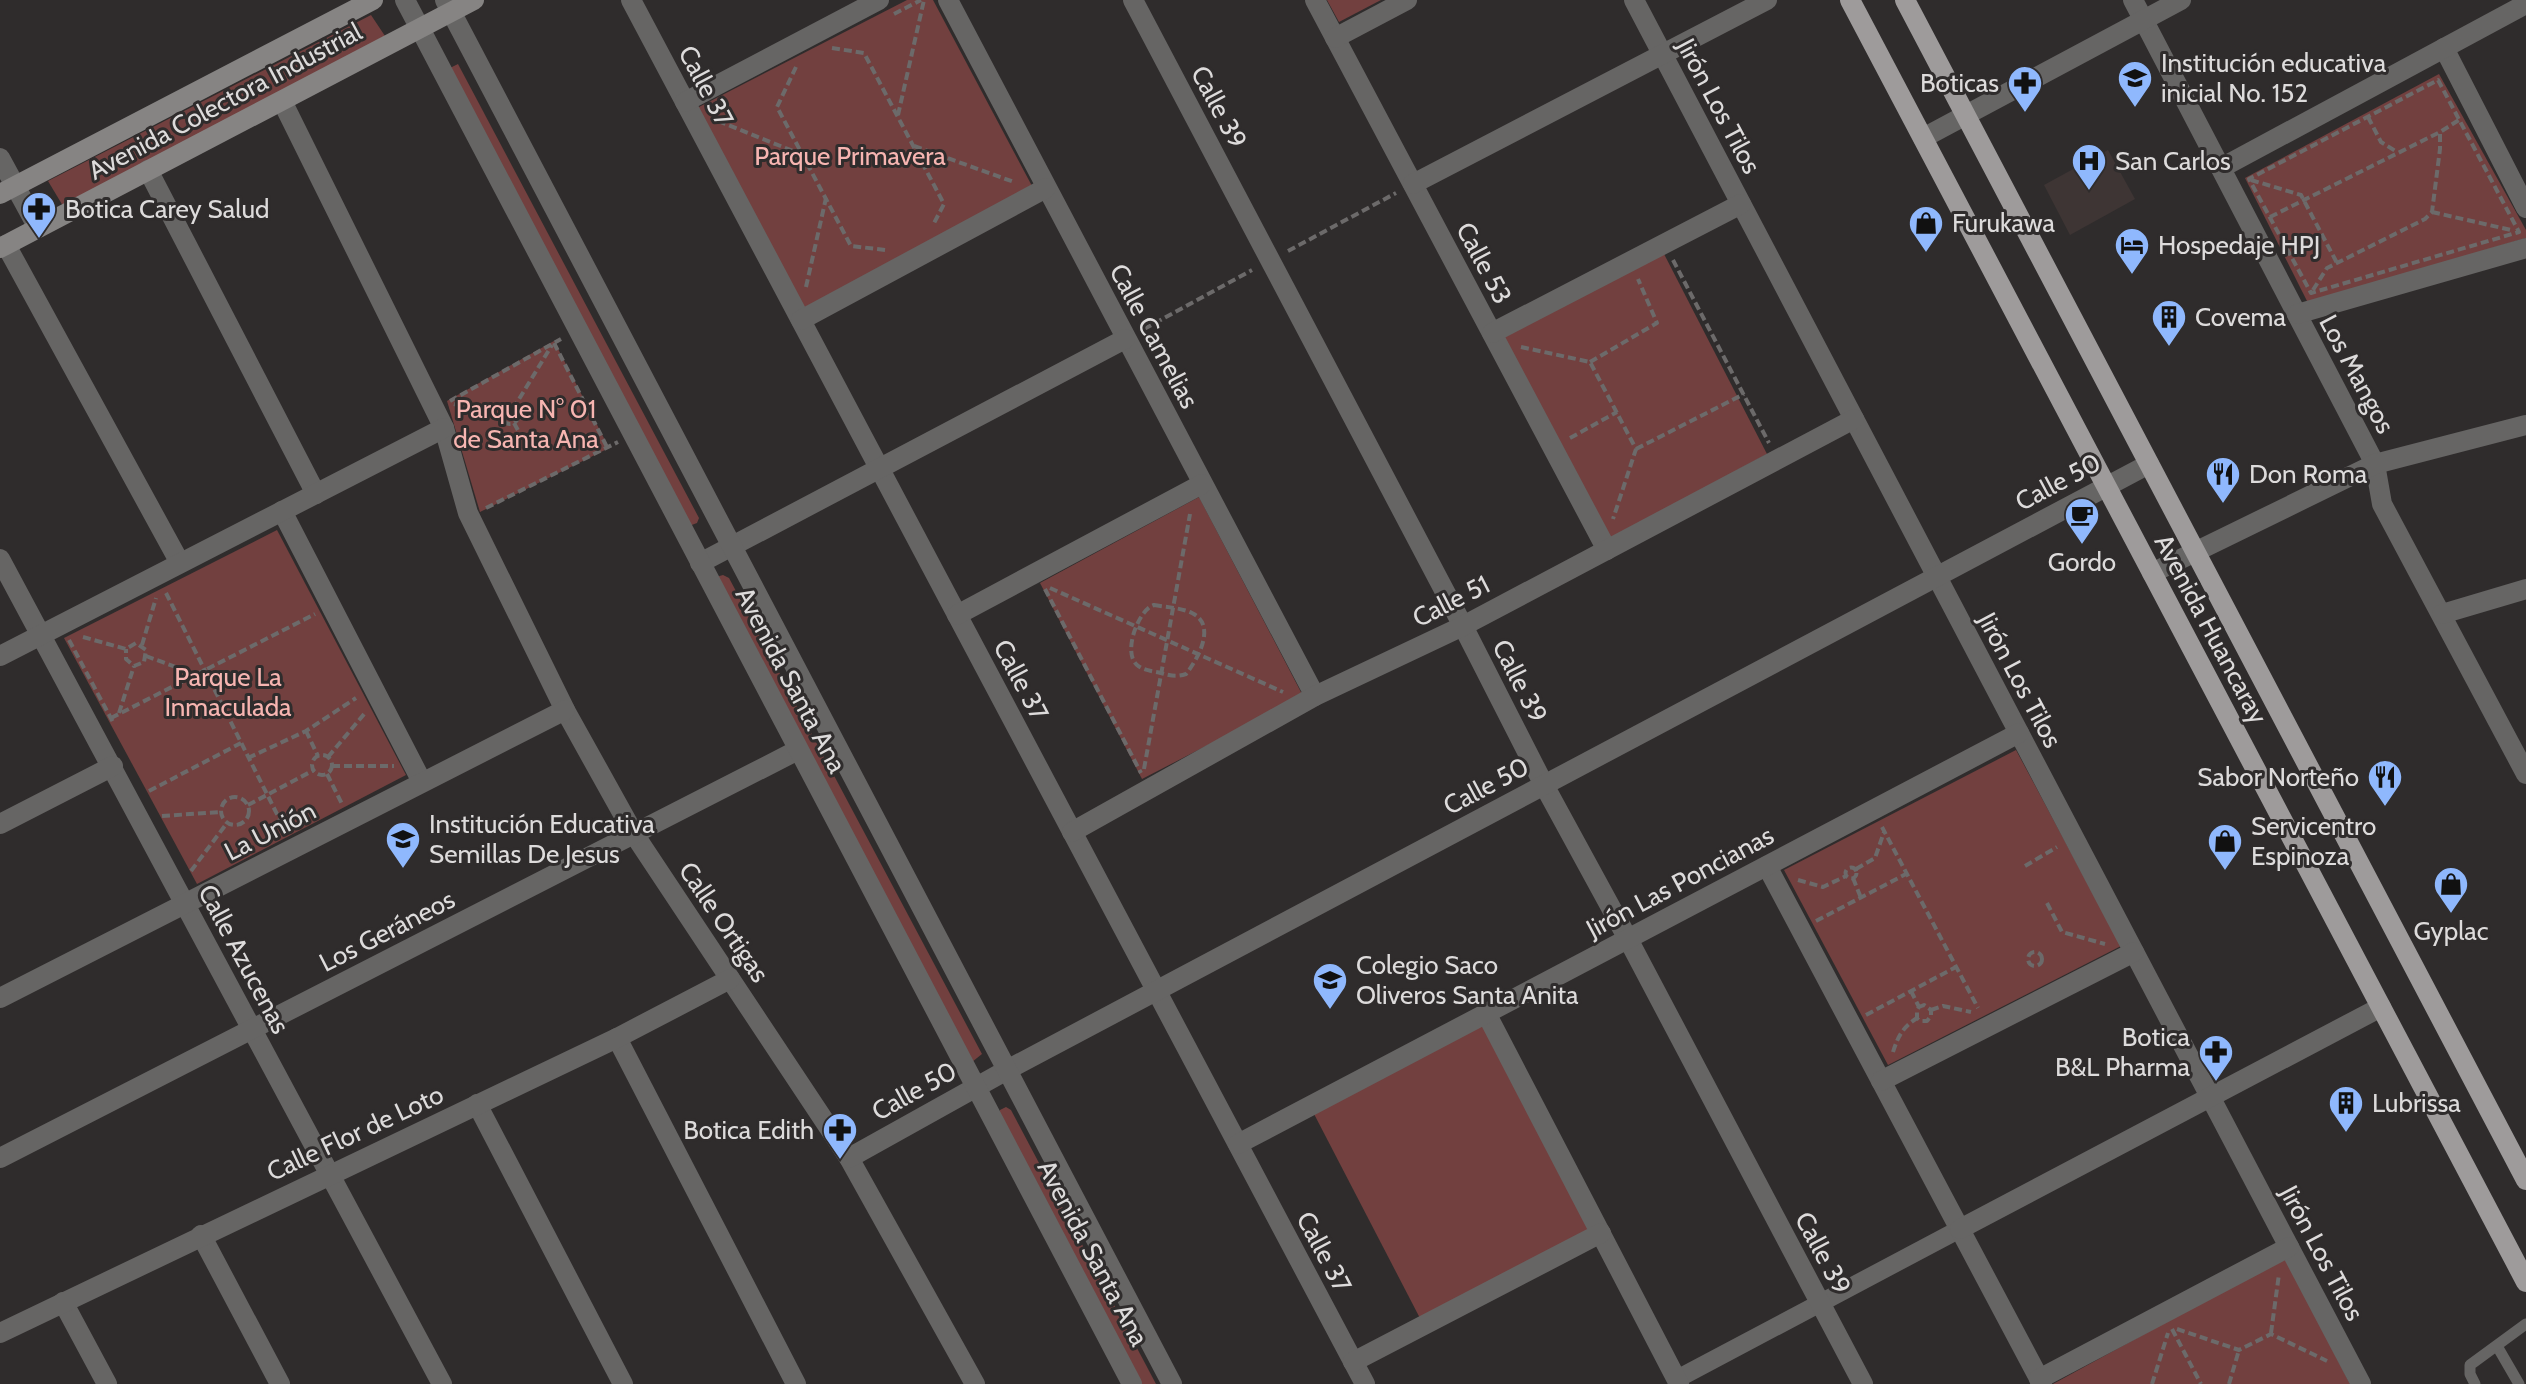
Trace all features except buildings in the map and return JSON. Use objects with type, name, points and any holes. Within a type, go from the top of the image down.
[{"type":"main road","name":"Avenida Colectora Industrial","points":[[8,190],[373,0]]},
{"type":"main road","name":"Avenida Colectora Industrial","points":[[3,246],[420,29],[448,6],[474,0]]},
{"type":"main road","name":"Avenida Huancaray","points":[[1850,0],[2526,1282]]},
{"type":"main road","name":"Avenida Huancaray","points":[[1905,0],[2526,1180]]},
{"type":"street","name":"Avenida Santa Ana","points":[[405,0],[1132,1384]]},
{"type":"street","name":"Calle 37","points":[[631,0],[802,310],[879,468],[1365,1384]]},
{"type":"street","points":[[685,102],[879,0]]},
{"type":"street","name":"Calle Camelias","points":[[948,0],[1315,696]]},
{"type":"street","name":"Calle 39","points":[[1133,0],[1544,785],[1863,1384]]},
{"type":"street","name":"Calle 53","points":[[1315,0],[1496,341],[1608,540]]},
{"type":"street","points":[[1335,38],[1407,0]]},
{"type":"street","name":"Jirón Los Tilos","points":[[1634,0],[2361,1384]]},
{"type":"street","points":[[1413,184],[1767,0]]},
{"type":"street","name":"Los Mangos","points":[[2133,0],[2375,464],[2382,504],[2526,774]]},
{"type":"street","points":[[1923,138],[2181,0]]},
{"type":"street","points":[[2221,168],[2526,4]]},
{"type":"street","name":"Avenida Santa Ana","points":[[448,6],[1172,1384]]},
{"type":"street","points":[[2444,48],[2526,208]]},
{"type":"street","name":"Calle Ortigas","points":[[282,101],[444,428],[468,513],[565,710],[634,834],[849,1158],[975,1384]]},
{"type":"street","points":[[0,158],[8,190],[38,228]]},
{"type":"street","points":[[148,170],[316,494]]},
{"type":"street","points":[[802,310],[1046,188]]},
{"type":"street","points":[[1496,341],[1669,250],[1741,204]]},
{"type":"street","points":[[2297,314],[2522,240]]},
{"type":"street","points":[[3,246],[180,563]]},
{"type":"street","points":[[700,563],[1125,339]]},
{"type":"street","name":"Calle 51","points":[[1072,832],[1315,696],[1463,626],[1608,540],[1774,452],[1854,419]]},
{"type":"street","points":[[2152,573],[2375,464],[2526,425]]},
{"type":"street","points":[[0,656],[444,428]]},
{"type":"street","name":"Calle 50","points":[[849,1158],[975,1086],[2149,464]]},
{"type":"street","points":[[957,615],[1202,484]]},
{"type":"street","points":[[282,511],[422,782]]},
{"type":"street","name":"Calle Azucenas","points":[[0,559],[442,1384]]},
{"type":"street","points":[[2442,614],[2526,589]]},
{"type":"street","name":"La Unión","points":[[0,998],[565,710]]},
{"type":"street","name":"Jirón Las Poncianas","points":[[1238,1144],[2019,733]]},
{"type":"street","name":"Los Geráneos","points":[[0,1158],[798,750]]},
{"type":"street","points":[[0,824],[113,766]]},
{"type":"street","points":[[1767,866],[2040,1382],[2289,1247]]},
{"type":"street","points":[[1881,1081],[2134,952]]},
{"type":"street","name":"Calle Flor de Loto","points":[[0,1333],[617,1038],[730,979]]},
{"type":"street","points":[[1486,1013],[1601,1233],[1674,1382],[2381,1007]]},
{"type":"street","points":[[617,1038],[796,1384]]},
{"type":"street","points":[[477,1104],[623,1384]]},
{"type":"street","points":[[1353,1362],[1601,1233]]},
{"type":"street","points":[[201,1235],[280,1384]]},
{"type":"street","points":[[63,1302],[107,1384]]},
{"type":"lane","points":[[2475,1384],[2470,1365],[2526,1324]]},
{"type":"lane","points":[[2497,1346],[2519,1384]]},
{"type":"path","points":[[898,116],[924,0]]},
{"type":"path","points":[[832,48],[864,53],[944,204],[928,234]]},
{"type":"path","points":[[796,67],[777,107],[851,246],[896,251]]},
{"type":"path","points":[[2249,179],[2438,80],[2522,240]]},
{"type":"path","points":[[705,115],[803,155]]},
{"type":"path","points":[[2368,117],[2381,142],[2397,152]]},
{"type":"path","points":[[2270,217],[2459,120]]},
{"type":"path","points":[[2311,293],[2327,268],[2425,219],[2432,212],[2440,132]]},
{"type":"path","points":[[912,145],[1020,185]]},
{"type":"path","points":[[2249,179],[2305,198],[2337,263]]},
{"type":"path","points":[[2249,179],[2311,293]]},
{"type":"path","points":[[1125,339],[1413,184]]},
{"type":"path","points":[[802,310],[826,198]]},
{"type":"path","points":[[2432,212],[2522,240]]},
{"type":"path","points":[[2311,293],[2522,240]]},
{"type":"path","points":[[1660,264],[1669,250],[1774,452]]},
{"type":"path","points":[[1496,341],[1590,362],[1657,323],[1636,276]]},
{"type":"path","points":[[513,409],[554,343]]},
{"type":"path","points":[[514,423],[506,423],[502,416],[448,402],[554,343]]},
{"type":"path","points":[[481,510],[607,447],[554,343]]},
{"type":"path","points":[[1590,362],[1636,449],[1608,540]]},
{"type":"path","points":[[1636,449],[1744,394]]},
{"type":"path","points":[[502,416],[506,410],[513,409]]},
{"type":"path","points":[[513,409],[518,415],[514,423]]},
{"type":"path","points":[[1562,442],[1617,412]]},
{"type":"path","points":[[514,423],[520,434]]},
{"type":"path","points":[[1758,451],[1774,452]]},
{"type":"path","points":[[1192,506],[1173,609],[1167,641],[1161,673],[1143,775],[1042,584],[1167,641],[1293,697]]},
{"type":"path","points":[[144,599],[163,588],[287,834]]},
{"type":"path","points":[[134,666],[144,662],[146,656],[142,645],[157,591]]},
{"type":"path","points":[[1154,605],[1173,609],[1196,615],[1205,632],[1186,674],[1179,677],[1138,666],[1132,659],[1130,647],[1147,607],[1154,605]]},
{"type":"path","points":[[111,718],[319,612]]},
{"type":"path","points":[[88,627],[68,638],[117,731]]},
{"type":"path","points":[[75,634],[126,649],[136,643],[142,645]]},
{"type":"path","points":[[126,649],[126,659],[134,666]]},
{"type":"path","points":[[146,656],[197,675]]},
{"type":"path","points":[[119,715],[134,666]]},
{"type":"path","points":[[248,758],[306,731],[361,695]]},
{"type":"path","points":[[328,757],[369,709]]},
{"type":"path","points":[[306,731],[318,756]]},
{"type":"path","points":[[149,791],[241,743]]},
{"type":"path","points":[[318,756],[328,757]]},
{"type":"path","points":[[318,756],[314,770],[318,774],[327,774]]},
{"type":"path","points":[[328,757],[332,766]]},
{"type":"path","points":[[327,774],[332,766]]},
{"type":"path","points":[[332,766],[398,766],[396,778]]},
{"type":"path","points":[[248,805],[314,770]]},
{"type":"path","points":[[327,774],[343,805]]},
{"type":"path","points":[[143,779],[170,830]]},
{"type":"path","points":[[220,812],[225,800],[231,797],[238,796],[248,805]]},
{"type":"path","points":[[220,812],[227,823],[234,825],[246,819],[248,805]]},
{"type":"path","points":[[162,816],[220,812]]},
{"type":"path","points":[[191,871],[227,823]]},
{"type":"path","points":[[1846,876],[1847,868],[1856,869],[1872,861],[1883,830],[1981,1014],[1943,1006],[1931,1010]]},
{"type":"path","points":[[2025,866],[2057,847]]},
{"type":"path","points":[[184,857],[197,881]]},
{"type":"path","points":[[1853,878],[1856,869]]},
{"type":"path","points":[[1815,922],[1906,874]]},
{"type":"path","points":[[1792,878],[1823,887],[1846,876],[1853,878]]},
{"type":"path","points":[[1853,878],[1861,898]]},
{"type":"path","points":[[2047,903],[2062,932],[2110,946]]},
{"type":"path","points":[[2037,966],[2041,973]]},
{"type":"path","points":[[1866,1015],[1956,967]]},
{"type":"path","points":[[1891,1062],[1897,1038],[1905,1026],[1917,1018],[1919,1007],[1911,991]]},
{"type":"path","points":[[1919,1007],[1924,1005],[1931,1010]]},
{"type":"path","points":[[1917,1018],[1927,1021],[1931,1010]]},
{"type":"path","points":[[2271,1334],[2280,1268]]},
{"type":"path","points":[[2171,1327],[2239,1350],[2271,1334]]},
{"type":"path","points":[[2152,1384],[2171,1327]]},
{"type":"path","points":[[2171,1327],[2201,1384]]},
{"type":"path","points":[[2271,1334],[2327,1361]]},
{"type":"path","points":[[2229,1384],[2239,1350]]},
{"type":"shaded area","name":"San Carlos","points":[[2108,150],[2135,199],[2070,235],[2044,185]]},
{"type":"green space","name":"Parque Primavera","points":[[907,0],[933,0],[1032,186],[802,309],[697,108]]},
{"type":"green space","points":[[1327,0],[1381,0],[1339,22]]},
{"type":"green space","points":[[371,15],[385,36],[63,206],[48,181]]},
{"type":"green space","points":[[458,64],[699,518],[697,523],[689,526],[446,70]]},
{"type":"green space","points":[[2439,74],[2526,230],[2526,238],[2308,303],[2245,178]]},
{"type":"green space","points":[[1663,252],[1767,454],[1611,539],[1502,337]]},
{"type":"green space","name":"Parque N° 01 de Santa Ana","points":[[554,341],[609,448],[480,512],[447,401]]},
{"type":"green space","points":[[1199,497],[1303,696],[1142,779],[1040,583]]},
{"type":"green space","name":"Parque La Inmaculada","points":[[277,530],[406,775],[197,884],[64,638]]},
{"type":"green space","points":[[723,575],[729,578],[982,1054],[972,1062],[716,577]]},
{"type":"green space","points":[[2016,750],[2121,946],[1888,1065],[1784,870]]},
{"type":"green space","points":[[1484,1020],[1592,1235],[1423,1324],[1313,1112]]},
{"type":"green space","points":[[1006,1107],[1011,1110],[1156,1384],[1140,1384],[1000,1117],[1000,1110]]},
{"type":"green space","points":[[2285,1257],[2350,1384],[2053,1384]]},
{"type":"place","name":"Institución educativa inicial No. 152","points":[[2135,109]]},
{"type":"place","name":"Boticas","points":[[2025,114]]},
{"type":"place","name":"San Carlos","points":[[2089,192]]},
{"type":"place","name":"Botica Carey Salud","points":[[39,240]]},
{"type":"place","name":"Furukawa","points":[[1926,254]]},
{"type":"place","name":"Hospedaje HPJ","points":[[2132,276]]},
{"type":"place","name":"Covema","points":[[2169,348]]},
{"type":"place","name":"Don Roma","points":[[2223,505]]},
{"type":"place","name":"Gordo","points":[[2082,546]]},
{"type":"place","name":"Sabor Norteño","points":[[2385,808]]},
{"type":"place","name":"Institución Educativa Semillas De Jesus","points":[[403,870]]},
{"type":"place","name":"Servicentro Espinoza","points":[[2225,872]]},
{"type":"place","name":"Gyplac","points":[[2451,915]]},
{"type":"place","name":"Colegio Saco Oliveros Santa Anita","points":[[1330,1011]]},
{"type":"place","name":"Botica B&L Pharma","points":[[2216,1083]]},
{"type":"place","name":"Lubrissa","points":[[2346,1134]]},
{"type":"place","name":"Botica Edith","points":[[840,1161]]}]
